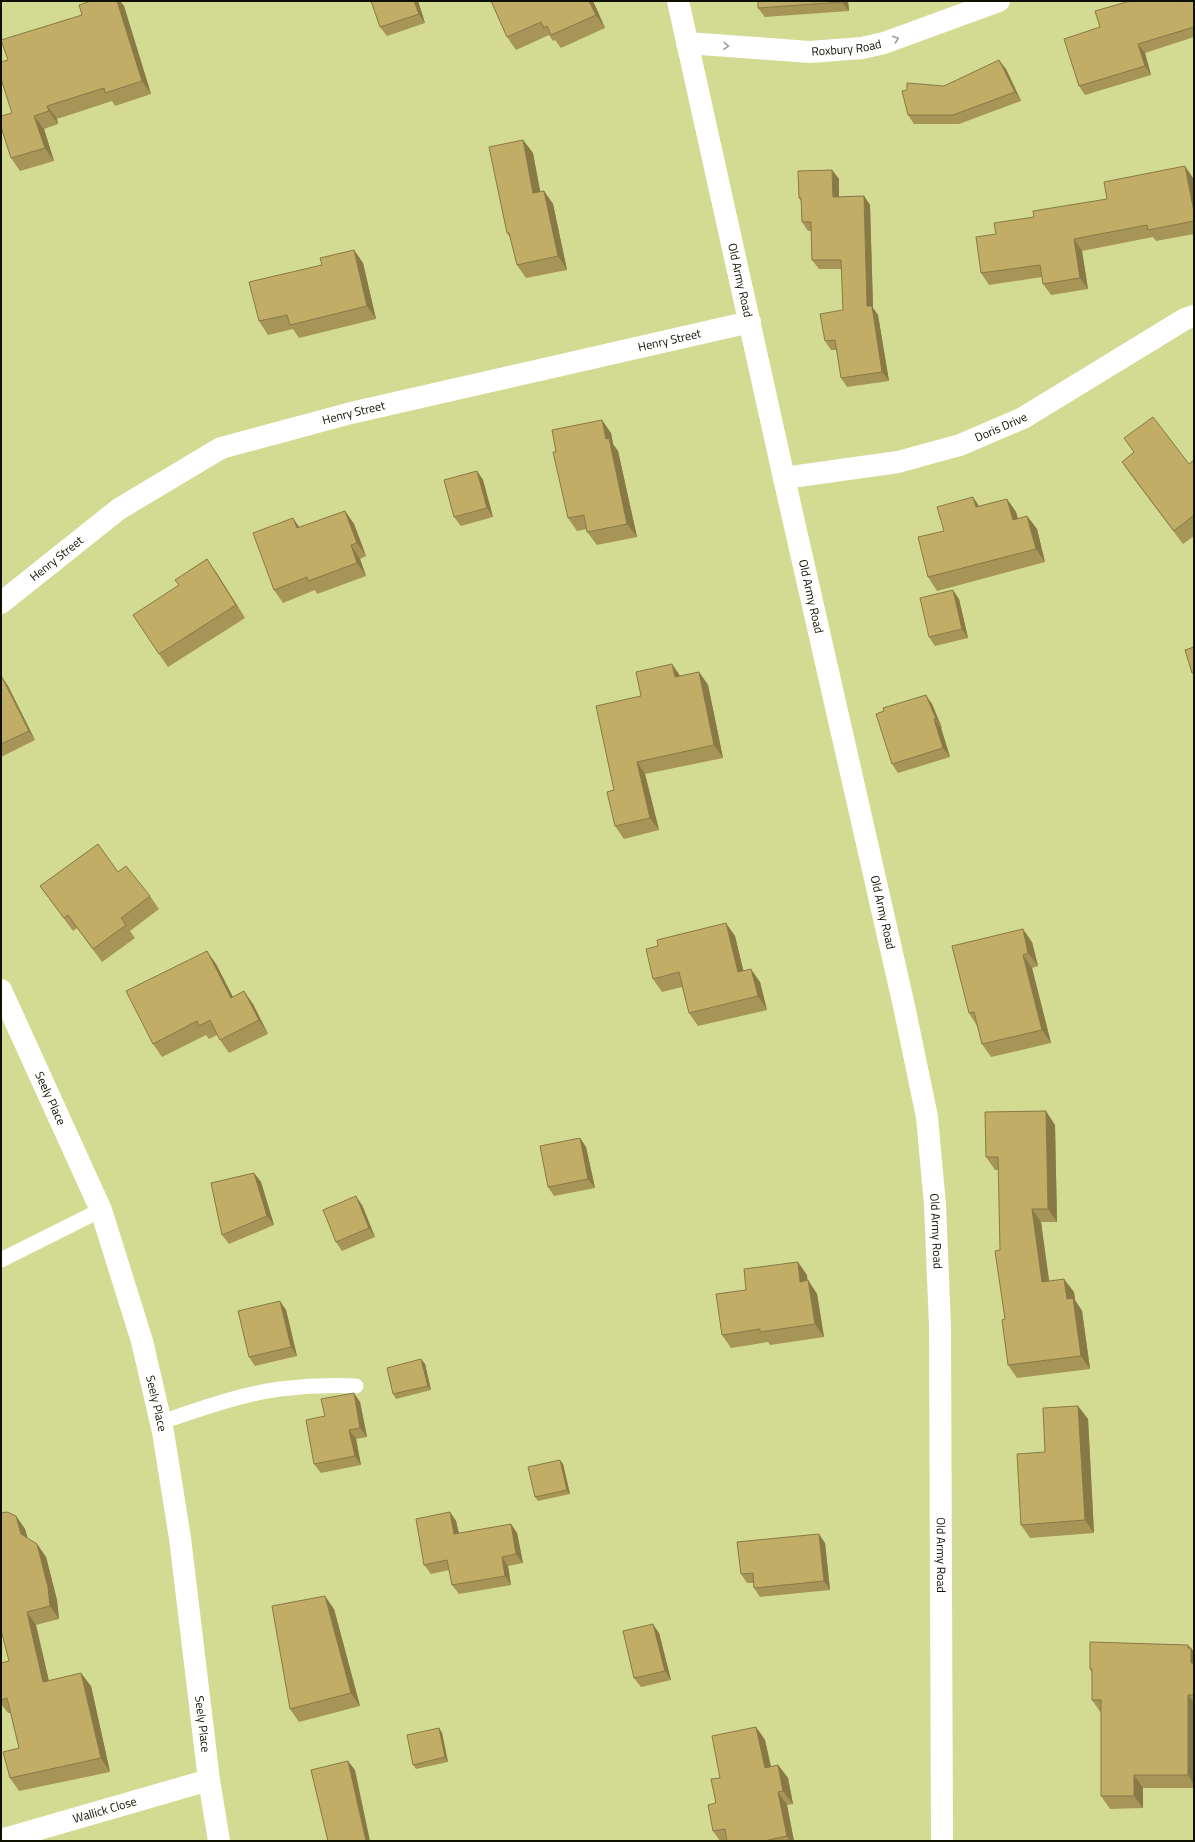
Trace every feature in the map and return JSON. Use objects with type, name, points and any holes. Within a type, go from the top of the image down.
[{"type":"street","name":"Old Army Road","points":[[678,1],[784,478],[904,1006],[927,1117],[935,1205],[940,1326],[942,1841]]},
{"type":"street","name":"Roxbury Road","points":[[687,43],[810,52],[862,48],[884,43],[999,1]]},
{"type":"street","name":"Doris Drive","points":[[784,478],[898,462],[960,444],[1023,418],[1185,319],[1194,316]]},
{"type":"street","name":"Henry Street","points":[[1,603],[119,509],[221,448],[351,414],[750,322]]},
{"type":"street","name":"Seely Place","points":[[1,990],[101,1210],[142,1341],[161,1422],[182,1548],[209,1780],[219,1841]]},
{"type":"street","name":"Wallick Close","points":[[1,1840],[209,1780]]},
{"type":"lane","points":[[1,1260],[101,1210]]},
{"type":"lane","points":[[161,1422],[226,1402],[278,1389],[325,1385],[356,1386]]},
{"type":"building","points":[[91,1],[117,1],[142,81],[105,93],[104,88],[47,106],[49,111],[34,116],[45,148],[11,158],[1,127],[1,116],[12,113],[1,79],[1,62],[8,60],[1,40],[82,15],[79,5]]},
{"type":"building","points":[[371,1],[414,1],[419,14],[380,27]]},
{"type":"building","points":[[491,1],[589,1],[596,15],[551,35],[547,26],[544,28],[541,22],[507,37]]},
{"type":"building","points":[[758,1],[842,1],[842,2],[758,8]]},
{"type":"building","points":[[1130,1],[1194,1],[1194,27],[1138,44],[1145,66],[1079,86],[1064,39],[1100,27],[1095,11]]},
{"type":"building","points":[[999,60],[1015,92],[953,115],[908,115],[902,91],[907,90],[907,83],[944,86]]},
{"type":"building","points":[[523,140],[533,193],[544,191],[558,256],[517,265],[509,233],[507,233],[489,147]]},
{"type":"building","points":[[1185,166],[1194,212],[1194,221],[1148,230],[1147,225],[1074,239],[1080,278],[1043,284],[1040,265],[981,273],[976,237],[996,234],[994,223],[1034,217],[1033,211],[1107,199],[1104,182]]},
{"type":"building","points":[[832,170],[833,197],[864,196],[867,306],[872,306],[882,372],[841,378],[835,340],[825,341],[820,314],[843,310],[841,260],[812,260],[811,222],[802,222],[801,198],[799,198],[798,171]]},
{"type":"building","points":[[354,250],[367,306],[290,325],[287,315],[259,321],[249,282],[322,265],[320,258]]},
{"type":"building","points":[[1153,417],[1189,464],[1194,460],[1194,515],[1174,531],[1122,462],[1134,452],[1124,438]]},
{"type":"building","points":[[602,420],[606,439],[609,438],[627,524],[587,532],[584,515],[568,518],[553,452],[556,452],[552,430]]},
{"type":"building","points":[[477,471],[487,508],[454,517],[444,480]]},
{"type":"building","points":[[973,497],[976,507],[1007,499],[1013,520],[1027,516],[1036,549],[928,577],[918,537],[944,531],[937,507]]},
{"type":"building","points":[[345,511],[357,543],[351,545],[357,563],[308,581],[307,577],[274,590],[253,533],[293,518],[297,528]]},
{"type":"building","points":[[207,559],[236,605],[159,654],[133,615],[179,585],[175,580]]},
{"type":"building","points":[[953,590],[962,629],[929,637],[920,598]]},
{"type":"building","points":[[1194,647],[1194,673],[1192,673],[1185,650]]},
{"type":"building","points":[[672,664],[675,677],[699,672],[714,745],[637,762],[650,818],[615,826],[607,792],[614,790],[596,706],[641,696],[636,672]]},
{"type":"building","points":[[1,677],[29,731],[1,744]]},
{"type":"building","points":[[926,695],[936,719],[934,719],[943,748],[892,764],[876,714],[884,711],[883,708]]},
{"type":"building","points":[[98,844],[118,872],[126,866],[150,896],[121,918],[126,925],[93,949],[68,915],[64,918],[40,886]]},
{"type":"building","points":[[726,923],[738,972],[751,969],[758,996],[689,1013],[679,972],[653,979],[646,949],[658,946],[657,940]]},
{"type":"building","points":[[1023,929],[1028,953],[1023,955],[1042,1030],[982,1044],[974,1012],[969,1013],[952,946]]},
{"type":"building","points":[[207,951],[231,998],[244,991],[259,1020],[220,1040],[210,1020],[199,1026],[197,1021],[153,1044],[126,991]]},
{"type":"building","points":[[1046,1111],[1048,1209],[1032,1209],[1042,1282],[1064,1279],[1067,1299],[1073,1298],[1081,1356],[1008,1365],[1002,1320],[1005,1319],[995,1251],[1000,1250],[998,1157],[986,1157],[985,1112]]},
{"type":"building","points":[[580,1138],[588,1179],[548,1187],[540,1146]]},
{"type":"building","points":[[254,1173],[267,1216],[222,1235],[211,1183]]},
{"type":"building","points":[[356,1196],[369,1228],[336,1242],[323,1210]]},
{"type":"building","points":[[798,1262],[800,1282],[808,1280],[815,1324],[760,1332],[760,1329],[722,1335],[716,1294],[746,1290],[744,1269]]},
{"type":"building","points":[[280,1301],[291,1347],[249,1357],[238,1311]]},
{"type":"building","points":[[421,1359],[428,1386],[393,1394],[387,1368]]},
{"type":"building","points":[[354,1393],[360,1428],[349,1430],[355,1456],[314,1464],[306,1420],[325,1416],[321,1399]]},
{"type":"building","points":[[1078,1406],[1085,1520],[1021,1525],[1017,1454],[1045,1452],[1043,1408]]},
{"type":"building","points":[[560,1460],[567,1490],[535,1497],[528,1467]]},
{"type":"building","points":[[7,1512],[16,1516],[21,1534],[37,1544],[48,1587],[50,1606],[27,1612],[43,1682],[81,1673],[101,1758],[10,1778],[3,1752],[19,1748],[7,1698],[1,1700],[1,1663],[9,1661],[1,1630],[1,1513]]},
{"type":"building","points":[[450,1512],[454,1534],[511,1524],[516,1554],[502,1557],[505,1576],[452,1585],[447,1560],[424,1565],[416,1519]]},
{"type":"building","points":[[819,1534],[824,1581],[754,1588],[753,1573],[741,1574],[737,1542]]},
{"type":"building","points":[[325,1596],[351,1693],[290,1709],[272,1606]]},
{"type":"building","points":[[653,1624],[665,1671],[634,1678],[623,1631]]},
{"type":"building","points":[[1090,1642],[1188,1645],[1188,1648],[1191,1648],[1191,1663],[1194,1663],[1194,1695],[1188,1695],[1188,1775],[1134,1775],[1134,1796],[1101,1796],[1101,1700],[1092,1700]]},
{"type":"building","points":[[756,1727],[765,1768],[778,1765],[783,1791],[778,1792],[787,1836],[764,1841],[727,1841],[725,1829],[713,1831],[708,1805],[716,1803],[711,1779],[720,1778],[712,1736]]},
{"type":"building","points":[[439,1728],[445,1757],[413,1765],[407,1735]]},
{"type":"building","points":[[348,1761],[366,1841],[328,1841],[311,1770]]}]
